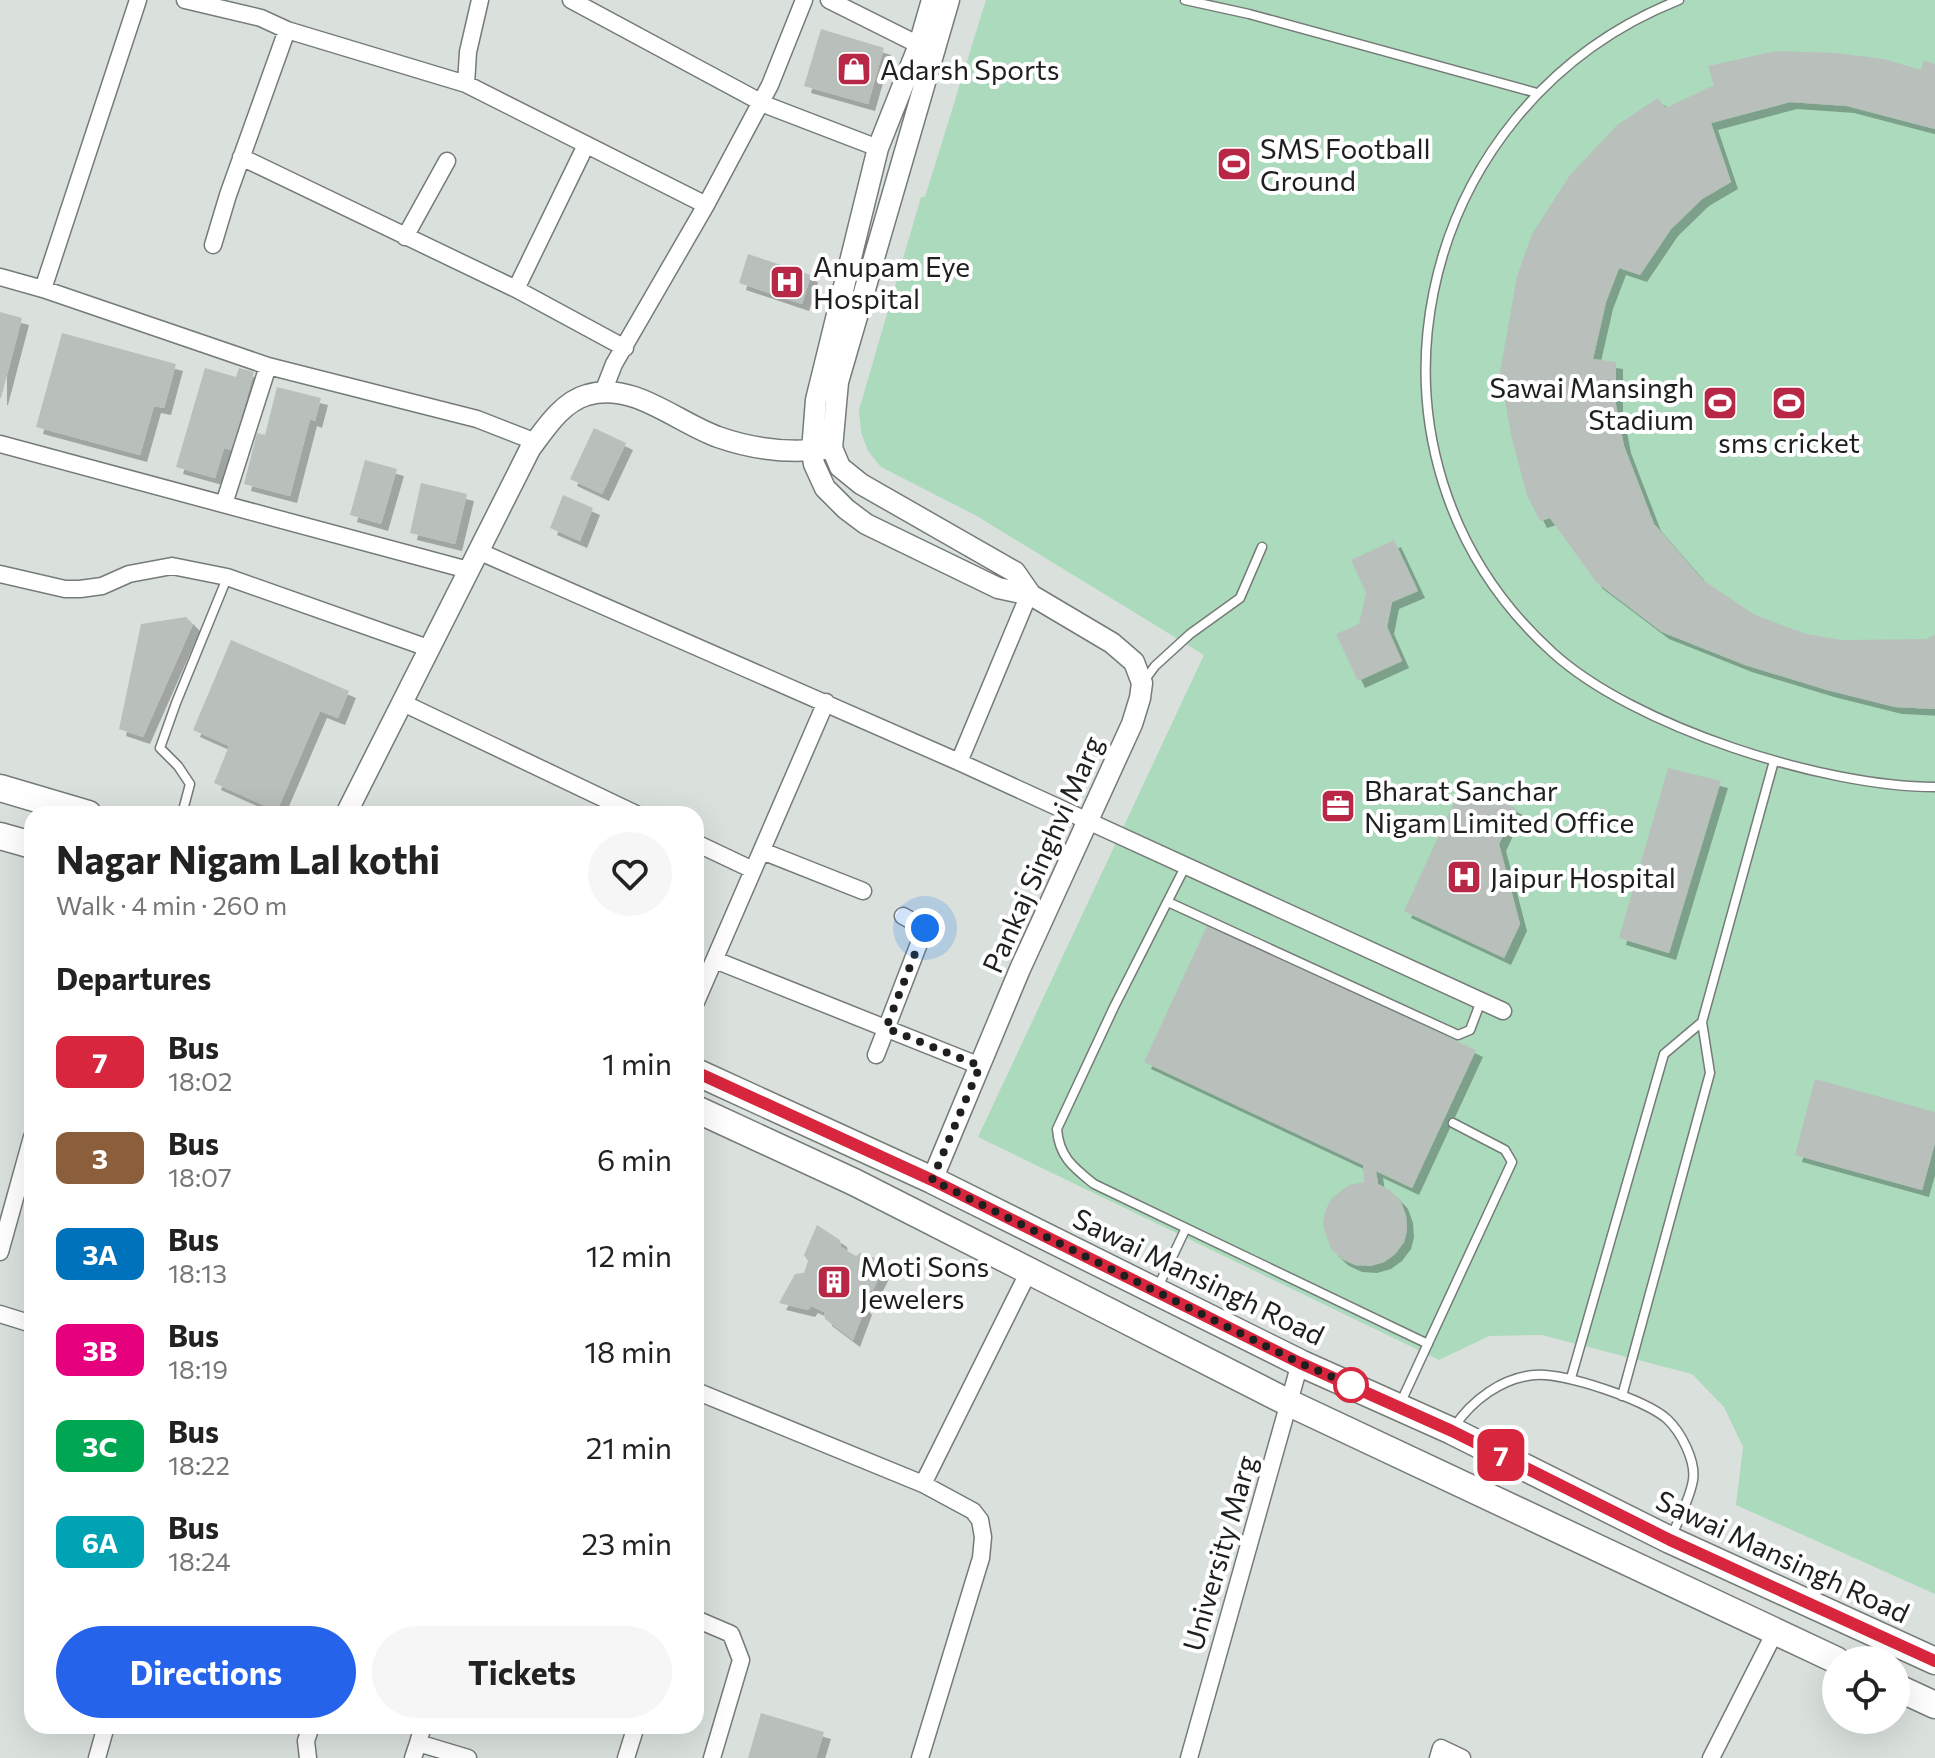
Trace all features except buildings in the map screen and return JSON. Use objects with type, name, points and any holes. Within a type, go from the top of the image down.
[{"type":"main road","points":[[0,788],[61,806]]},
{"type":"main road","points":[[0,836],[24,843]]},
{"type":"main road","name":"Sawai Mansingh Road","points":[[704,1076],[932,1180],[1300,1363],[1452,1431],[1670,1540],[1935,1661]]},
{"type":"main road","points":[[704,1113],[854,1182],[1287,1402],[1822,1654]]},
{"type":"main road","points":[[1910,1693],[1935,1705]]},
{"type":"street","points":[[43,289],[138,0]]},
{"type":"street","points":[[185,0],[261,18],[287,30],[466,84],[706,205]]},
{"type":"street","points":[[466,84],[468,52],[480,0]]},
{"type":"street","points":[[571,0],[761,102],[903,157]]},
{"type":"street","points":[[603,392],[614,364],[706,205],[761,102],[804,0]]},
{"type":"street","points":[[829,0],[926,48]]},
{"type":"street","points":[[932,0],[926,48],[903,157],[838,382],[822,449],[814,464],[825,488],[866,524],[998,588],[1031,595],[1112,643],[1134,662],[1142,683]]},
{"type":"street","points":[[949,0],[878,148],[816,400],[822,449],[861,484],[1015,572],[1031,595]]},
{"type":"street","points":[[213,245],[287,30]]},
{"type":"street","points":[[516,289],[586,145]]},
{"type":"street","points":[[241,157],[516,289],[625,348]]},
{"type":"street","points":[[405,237],[447,161]]},
{"type":"street","points":[[0,277],[268,366],[477,419],[536,442]]},
{"type":"street","points":[[224,504],[268,366]]},
{"type":"street","points":[[350,806],[428,648],[536,442],[563,409],[585,395],[621,391],[715,436],[748,446],[793,452],[822,449]]},
{"type":"street","points":[[0,444],[468,570]]},
{"type":"street","points":[[478,551],[826,702],[1503,1011]]},
{"type":"street","points":[[0,574],[65,589],[102,586],[129,574],[172,566],[227,577],[428,648]]},
{"type":"street","points":[[959,762],[1031,595]]},
{"type":"street","name":"Pankaj Singhvi Marg","points":[[932,1180],[1086,821],[1132,724],[1142,683]]},
{"type":"street","points":[[401,702],[619,806]]},
{"type":"street","points":[[704,984],[826,702]]},
{"type":"street","points":[[704,847],[753,870]]},
{"type":"street","points":[[762,851],[863,891]]},
{"type":"street","points":[[876,1055],[925,928],[903,916]]},
{"type":"street","points":[[715,960],[980,1066]]},
{"type":"street","points":[[0,1252],[24,1166]]},
{"type":"street","points":[[923,1484],[1028,1273]]},
{"type":"street","points":[[0,1314],[24,1322]]},
{"type":"street","name":"University Marg","points":[[1189,1758],[1300,1363]]},
{"type":"street","points":[[704,1394],[923,1484],[973,1511],[980,1520],[983,1537],[981,1558],[920,1758]]},
{"type":"street","points":[[704,1622],[731,1634],[741,1660],[712,1758]]},
{"type":"street","points":[[1711,1758],[1775,1632]]},
{"type":"street","points":[[97,1758],[104,1734]]},
{"type":"street","points":[[308,1734],[308,1758]]},
{"type":"street","points":[[626,1758],[634,1734]]},
{"type":"street","points":[[416,1750],[468,1758]]},
{"type":"street","points":[[1440,1753],[1462,1758]]},
{"type":"lane","points":[[1185,0],[1249,14],[1537,93]]},
{"type":"lane","points":[[1679,0],[1606,36],[1574,59],[1537,93],[1508,125],[1480,166],[1456,215],[1438,268],[1430,311],[1426,374],[1432,430],[1447,491],[1472,548],[1506,601],[1551,651],[1578,675],[1670,724],[1774,761],[1868,781],[1935,787]]},
{"type":"lane","points":[[1142,683],[1155,666],[1190,634],[1240,598],[1262,547]]},
{"type":"lane","points":[[184,806],[190,784],[160,748],[227,577]]},
{"type":"lane","points":[[1622,1396],[1710,1073],[1702,1022],[1774,761]]},
{"type":"lane","points":[[1185,867],[1057,1129],[1058,1144],[1068,1163],[1094,1184],[1428,1344]]},
{"type":"lane","points":[[1168,902],[1458,1035],[1470,1030],[1481,1001]]},
{"type":"lane","points":[[1571,1378],[1664,1054],[1702,1022]]},
{"type":"lane","points":[[1399,1406],[1512,1162],[1505,1150],[1453,1123]]},
{"type":"lane","points":[[1156,1291],[1186,1228]]},
{"type":"lane","points":[[1452,1431],[1462,1416],[1499,1384],[1535,1375],[1571,1378],[1622,1396],[1667,1419],[1687,1447],[1694,1479],[1670,1540]]},
{"type":"green space","points":[[986,0],[1935,0],[1935,1594],[1736,1505],[1743,1447],[1724,1407],[1692,1374],[1542,1335],[1489,1336],[1439,1360],[978,1137],[1204,655],[975,515],[881,467],[868,451],[861,432],[859,410],[921,197],[925,197]]},
{"type":"bus line","name":"7","points":[[704,1076],[932,1180],[1300,1363],[1452,1431],[1670,1540],[1935,1661]]},
{"type":"place","name":"Adarsh Sports","points":[[854,69]]},
{"type":"place","name":"SMS Football Ground","points":[[1234,164]]},
{"type":"place","name":"Anupam Eye Hospital","points":[[787,282]]},
{"type":"place","name":"Sawai Mansingh Stadium","points":[[1720,403]]},
{"type":"place","name":"sms cricket","points":[[1789,403]]},
{"type":"place","name":"Bharat Sanchar Nigam Limited Office","points":[[1338,806]]},
{"type":"place","name":"Jaipur Hospital","points":[[1464,877]]},
{"type":"place","name":"Moti Sons Jewelers","points":[[834,1282]]},
{"type":"route","points":[[925,928],[886,1028],[980,1066],[932,1180],[1300,1363],[1351,1385]]}]
